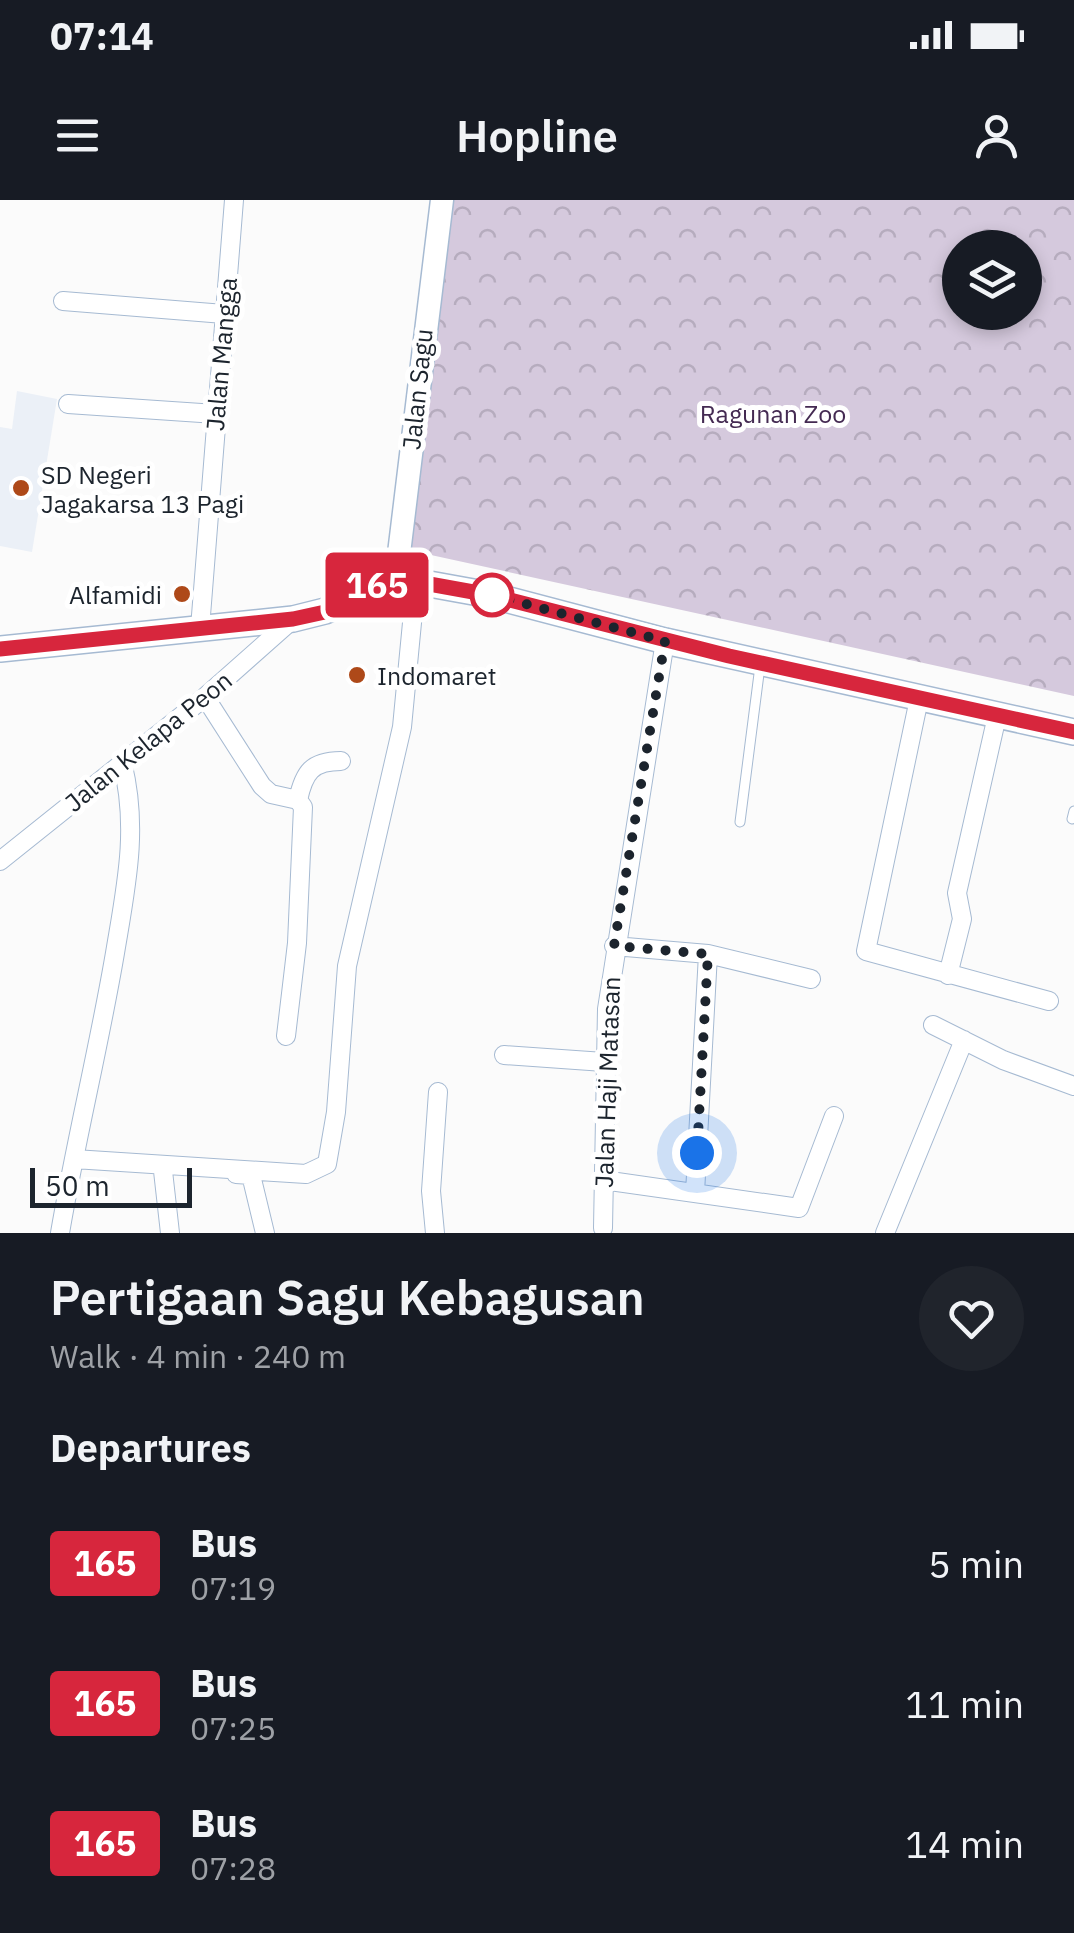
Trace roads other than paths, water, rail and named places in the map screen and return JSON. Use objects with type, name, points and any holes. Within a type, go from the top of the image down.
[{"type":"main road","points":[[0,649],[293,619],[325,612],[406,580],[490,595],[665,641],[1074,732]]},
{"type":"street","name":"Jalan Mangga","points":[[200,628],[234,200]]},
{"type":"street","name":"Jalan Sagu","points":[[406,580],[442,200]]},
{"type":"street","points":[[62,301],[224,314]]},
{"type":"street","points":[[68,404],[216,414]]},
{"type":"street","points":[[73,1163],[306,1174],[321,1169],[330,1157],[348,966],[402,727],[406,580]]},
{"type":"street","name":"Jalan Kelapa Peon","points":[[0,860],[206,697],[293,619]]},
{"type":"street","name":"Jalan Haji Matasan","points":[[603,1228],[604,1062],[614,946],[665,641]]},
{"type":"street","points":[[206,697],[262,786],[271,794],[298,800]]},
{"type":"street","points":[[920,700],[864,945],[872,956],[1049,1000]]},
{"type":"street","points":[[948,975],[962,919],[957,893],[996,716]]},
{"type":"street","points":[[286,1036],[306,820],[298,800],[308,770],[315,764],[341,761]]},
{"type":"street","points":[[60,1233],[92,1083],[132,847],[130,796],[122,762]]},
{"type":"street","points":[[614,946],[708,954],[811,979]]},
{"type":"street","points":[[695,1193],[708,954]]},
{"type":"street","points":[[933,1025],[1003,1060],[1074,1086]]},
{"type":"street","points":[[884,1233],[964,1040]]},
{"type":"street","points":[[504,1055],[604,1062]]},
{"type":"street","points":[[435,1233],[430,1191],[438,1092]]},
{"type":"street","points":[[602,1180],[799,1208],[834,1116]]},
{"type":"street","points":[[73,1163],[251,1175],[265,1233]]},
{"type":"street","points":[[162,1171],[170,1233]]},
{"type":"lane","points":[[740,822],[760,663]]},
{"type":"place","name":"SD Negeri Jagakarsa 13 Pagi","points":[[21,488]]},
{"type":"place","name":"Alfamidi","points":[[182,594]]},
{"type":"place","name":"Indomaret","points":[[357,675]]},
{"type":"park label","name":"Ragunan Zoo","points":[[773,413]]}]
